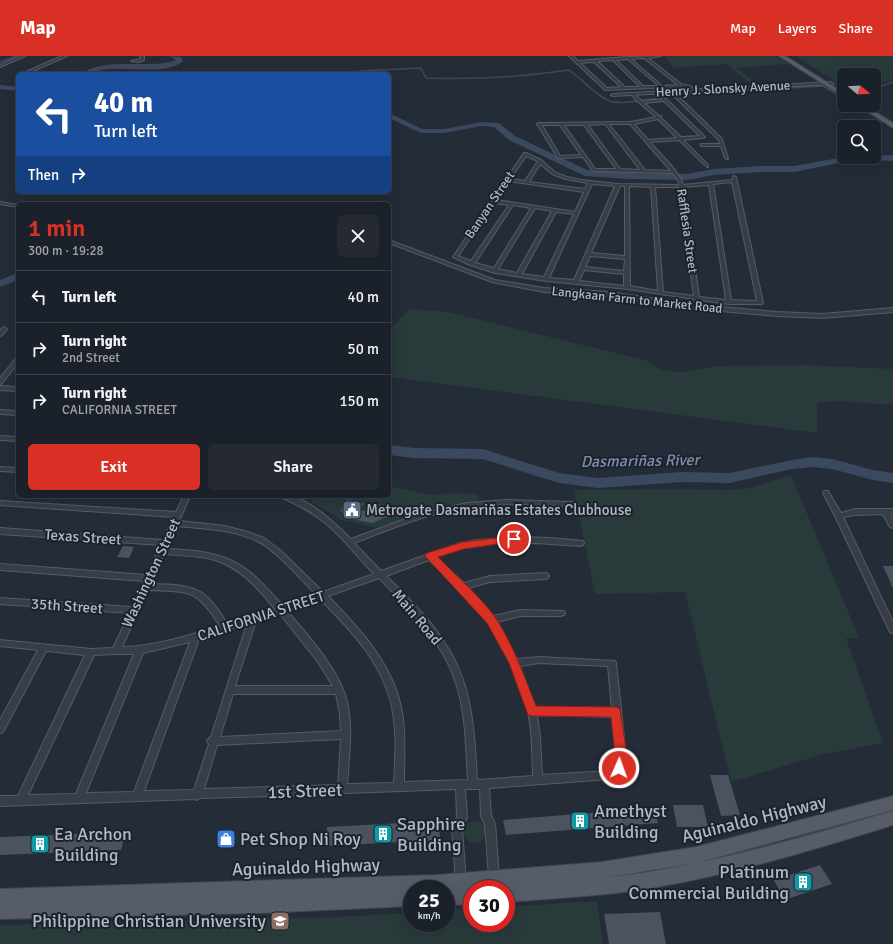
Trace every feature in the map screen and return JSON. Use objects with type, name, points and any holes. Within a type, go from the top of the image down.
[{"type":"main road","points":[[782,56],[837,91]]},
{"type":"main road","points":[[789,56],[837,86]]},
{"type":"main road","points":[[871,112],[893,126]]},
{"type":"main road","points":[[879,112],[893,121]]},
{"type":"main road","name":"Aguinaldo Highway","points":[[515,893],[587,888],[657,879],[698,862],[893,803]]},
{"type":"main road","name":"Aguinaldo Highway","points":[[515,881],[602,870],[698,862],[777,852],[893,818]]},
{"type":"main road","name":"Aguinaldo Highway","points":[[0,897],[339,887],[460,892]]},
{"type":"main road","points":[[0,912],[260,905],[403,898]]},
{"type":"street","points":[[0,66],[23,56]]},
{"type":"street","points":[[28,72],[65,56]]},
{"type":"street","points":[[133,61],[142,60],[142,56]]},
{"type":"street","points":[[571,56],[576,56]]},
{"type":"street","points":[[571,56],[606,89],[686,85],[695,91]]},
{"type":"street","points":[[577,62],[612,60],[627,57],[659,56]]},
{"type":"street","points":[[627,57],[662,87]]},
{"type":"street","points":[[645,57],[686,92]]},
{"type":"street","points":[[612,60],[643,88]]},
{"type":"street","points":[[595,61],[624,88]]},
{"type":"street","name":"Henry J. Slonsky Avenue","points":[[613,95],[832,83]]},
{"type":"street","points":[[672,92],[721,140],[726,158]]},
{"type":"street","points":[[632,94],[635,98],[643,102],[665,100],[703,137],[646,141]]},
{"type":"street","points":[[637,94],[643,102],[706,166]]},
{"type":"street","points":[[582,156],[559,157],[539,124],[632,124],[660,118]]},
{"type":"street","points":[[584,123],[619,171]]},
{"type":"street","points":[[562,124],[582,156],[594,170],[675,173]]},
{"type":"street","points":[[607,124],[644,172]]},
{"type":"street","name":"Rafflesia Street","points":[[632,124],[675,173],[680,183],[697,298],[697,308]]},
{"type":"street","points":[[702,145],[723,145]]},
{"type":"street","name":"Banyan Street","points":[[472,264],[455,257],[525,154],[540,161]]},
{"type":"street","points":[[512,204],[472,264],[495,271],[546,279],[729,302],[760,304],[734,179],[711,184],[680,183],[618,185],[569,179],[555,174],[540,161],[526,183]]},
{"type":"street","points":[[549,186],[555,174]]},
{"type":"street","points":[[565,188],[569,179]]},
{"type":"street","points":[[507,180],[587,191]]},
{"type":"street","points":[[546,279],[591,182]]},
{"type":"street","points":[[711,184],[729,302]]},
{"type":"street","points":[[576,282],[618,185]]},
{"type":"street","points":[[627,185],[627,288]]},
{"type":"street","points":[[653,185],[661,293]]},
{"type":"street","points":[[493,201],[576,213]]},
{"type":"street","points":[[0,203],[16,206]]},
{"type":"street","points":[[495,271],[534,207]]},
{"type":"street","points":[[519,275],[554,210]]},
{"type":"street","name":"Langkaan Farm to Market Road","points":[[391,242],[494,281],[544,290],[609,294],[697,308],[777,314],[813,316],[893,310]]},
{"type":"street","points":[[589,254],[626,258]]},
{"type":"street","points":[[582,268],[626,273]]},
{"type":"street","points":[[0,329],[4,329],[0,334]]},
{"type":"street","points":[[0,382],[15,367]]},
{"type":"street","points":[[0,388],[16,389]]},
{"type":"street","points":[[0,412],[16,413]]},
{"type":"street","points":[[0,438],[16,439]]},
{"type":"street","points":[[0,469],[16,470]]},
{"type":"street","points":[[826,493],[839,516],[893,630]]},
{"type":"street","name":"Washington Street","points":[[116,651],[186,498]]},
{"type":"street","name":"Main Road","points":[[289,498],[324,517],[350,542],[427,625],[442,647],[458,679],[468,717],[473,785]]},
{"type":"street","points":[[0,503],[178,515]]},
{"type":"street","points":[[350,542],[414,518],[453,508],[499,503],[571,504]]},
{"type":"street","points":[[839,516],[855,512],[889,511],[893,526]]},
{"type":"street","points":[[174,523],[225,528],[257,538],[281,554],[323,596],[378,660],[393,691],[399,724],[399,786]]},
{"type":"street","name":"Texas Street","points":[[0,531],[164,547],[212,557],[228,562],[241,570],[256,582],[281,610],[314,651],[338,690],[343,709],[346,735],[342,790]]},
{"type":"street","points":[[538,781],[537,743],[532,711],[514,663],[491,620],[430,556],[463,545],[493,541],[533,539],[580,542]]},
{"type":"street","name":"CALIFORNIA STREET","points":[[91,652],[140,650],[196,638],[323,596],[430,556]]},
{"type":"street","points":[[0,567],[149,578]]},
{"type":"street","points":[[461,587],[490,579],[546,576]]},
{"type":"street","points":[[146,587],[186,590],[198,593],[206,600],[226,628]]},
{"type":"street","name":"35th Street","points":[[0,601],[135,610]]},
{"type":"street","points":[[491,620],[520,614],[562,613]]},
{"type":"street","points":[[197,795],[212,741],[252,620]]},
{"type":"street","points":[[137,797],[196,638]]},
{"type":"street","points":[[0,643],[91,652],[20,800]]},
{"type":"street","points":[[0,729],[44,647]]},
{"type":"street","points":[[79,799],[140,650]]},
{"type":"street","points":[[514,663],[546,660],[612,663],[616,712],[532,711]]},
{"type":"street","points":[[230,690],[338,690]]},
{"type":"street","name":"1st Street","points":[[0,801],[342,790],[399,786],[473,785],[610,775],[616,773],[619,768],[621,756],[616,712]]},
{"type":"street","points":[[212,741],[346,735]]},
{"type":"street","points":[[484,784],[486,816],[490,824],[494,880]]},
{"type":"street","points":[[460,785],[462,817],[458,828],[460,892]]},
{"type":"shaded area","points":[[664,56],[776,56],[789,64],[737,68],[754,82],[750,83],[726,64],[674,68]]},
{"type":"shaded area","points":[[795,56],[893,56],[893,80],[881,83],[881,68],[837,68],[837,83]]},
{"type":"shaded area","points":[[409,309],[448,312],[648,361],[661,370],[681,372],[717,366],[803,365],[893,369],[893,405],[836,401],[817,403],[817,433],[391,377],[391,329]]},
{"type":"shaded area","points":[[791,475],[859,638],[846,638],[883,743],[824,754],[731,782],[685,592],[595,594],[574,490],[729,490],[750,488]]},
{"type":"shaded area","points":[[391,486],[431,495],[454,493],[477,494],[480,500],[424,512],[377,528],[342,520],[311,502],[315,498],[391,498]]},
{"type":"shaded area","points":[[475,821],[483,824],[486,832],[483,840],[475,843],[467,840],[464,832],[467,824]]},
{"type":"shaded area","name":"Philippine Christian University","points":[[597,901],[603,944],[0,944],[0,925],[337,917],[403,913],[403,932],[455,932],[455,910],[463,909],[463,932],[515,932],[515,906]]},
{"type":"water","points":[[369,502],[393,507],[389,514],[365,509]]},
{"type":"building","name":"Metrogate Dasmariñas Estates Clubhouse","points":[[347,499],[364,503],[360,510],[389,516],[372,523],[352,519],[354,515],[340,511]]},
{"type":"building","points":[[123,546],[134,547],[129,558],[117,557]]},
{"type":"building","points":[[883,566],[893,566],[893,588]]},
{"type":"building","points":[[710,775],[728,775],[740,815],[721,816]]},
{"type":"building","points":[[673,805],[703,805],[708,827],[677,827]]},
{"type":"building","name":"Amethyst Building","points":[[654,808],[658,823],[506,835],[503,820]]},
{"type":"building","name":"Sapphire Building","points":[[439,821],[440,840],[326,846],[327,827]]},
{"type":"building","name":"Ea Archon Building","points":[[126,832],[121,850],[0,855],[0,837]]},
{"type":"building","name":"Pet Shop Ni Roy","points":[[231,832],[229,846],[220,847],[222,833]]},
{"type":"building","name":"Platinum Commercial Building","points":[[820,865],[832,884],[784,900],[774,880]]},
{"type":"building","points":[[660,912],[666,944],[609,944],[604,914]]},
{"type":"waterway","points":[[0,62],[16,56]]},
{"type":"waterway","points":[[90,72],[108,66],[157,67],[180,61],[179,58],[173,56]]},
{"type":"waterway","points":[[359,71],[421,68],[426,78],[462,79],[515,76],[569,70],[605,99],[616,102],[633,102],[695,93],[823,86],[835,93]]},
{"type":"waterway","points":[[881,86],[893,82]]},
{"type":"waterway","points":[[0,87],[16,89]]},
{"type":"waterway","points":[[391,116],[421,131],[444,131],[482,124],[496,125],[512,138],[585,173],[628,176],[687,177],[714,172],[760,169],[794,169],[837,161]]},
{"type":"waterway","points":[[881,158],[893,158]]},
{"type":"waterway","name":"Dasmariñas River","points":[[0,284],[16,277]]},
{"type":"waterway","name":"Dasmariñas River","points":[[391,450],[414,453],[483,454],[559,478],[598,483],[682,477],[718,479],[730,478],[792,464],[813,462],[823,462],[873,475],[893,478]]},
{"type":"place","name":"Metrogate Dasmariñas Estates Clubhouse","points":[[352,510]]},
{"type":"place","name":"Amethyst Building","points":[[580,821]]},
{"type":"place","name":"Sapphire Building","points":[[383,834]]},
{"type":"place","name":"Pet Shop Ni Roy","points":[[226,839]]},
{"type":"place","name":"Ea Archon Building","points":[[40,844]]},
{"type":"place","name":"Platinum Commercial Building","points":[[803,882]]},
{"type":"place","name":"Philippine Christian University","points":[[280,921]]},
{"type":"route","points":[[514,539],[463,545],[430,556],[491,620],[514,663],[532,711],[616,712],[621,756],[619,768]]}]
